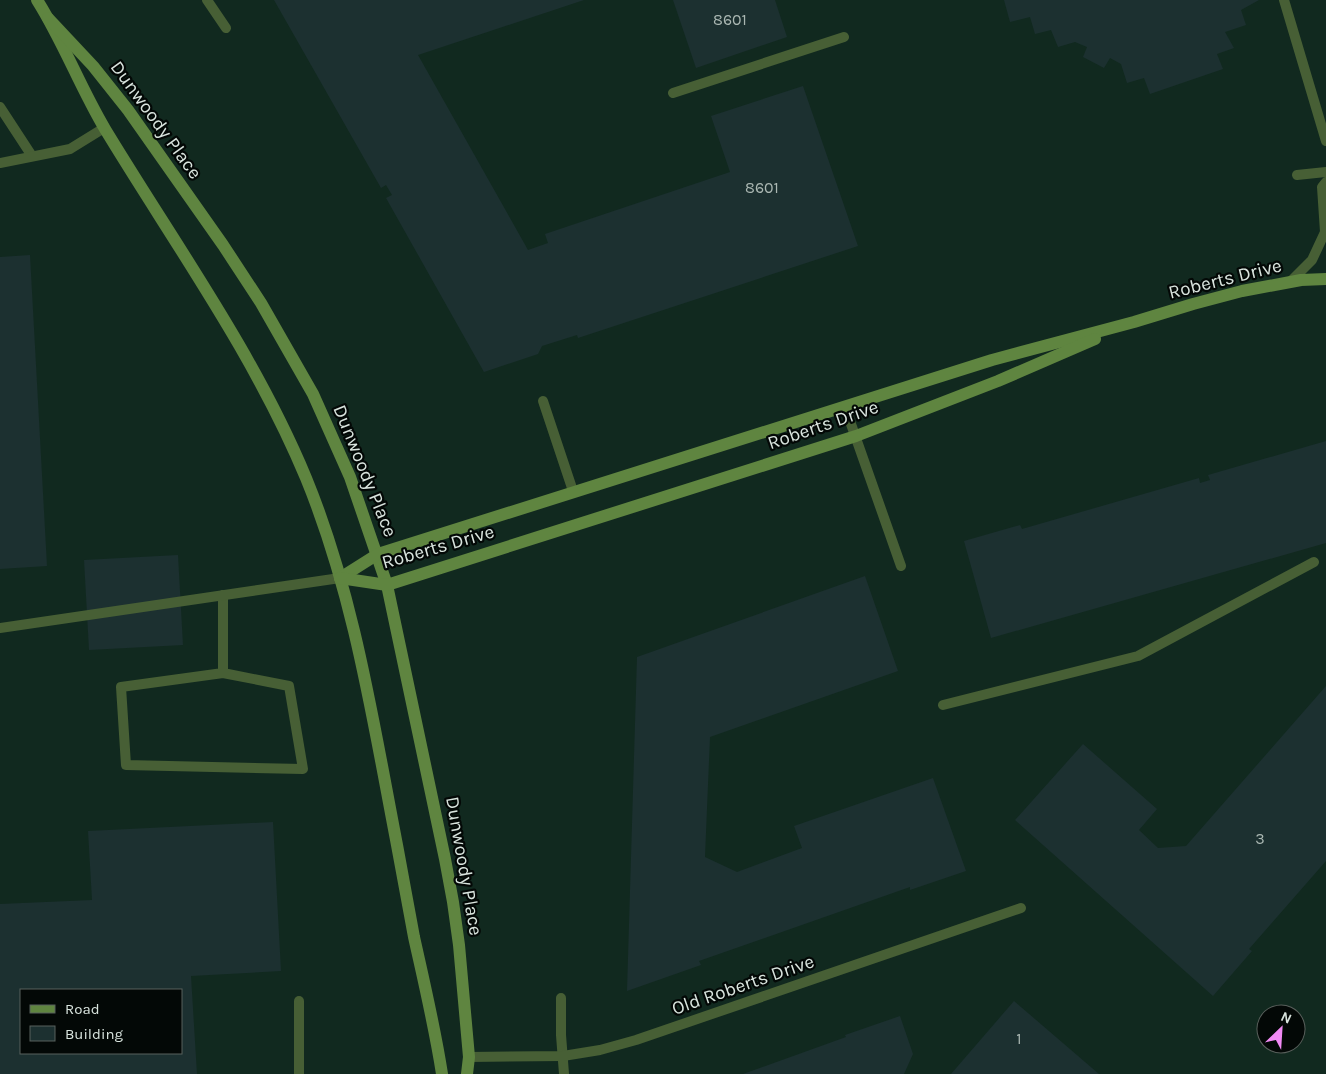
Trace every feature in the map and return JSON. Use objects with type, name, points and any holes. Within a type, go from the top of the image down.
[{"type":"street","name":"Dunwoody Place","points":[[37,0],[104,128],[211,298],[253,371],[305,476],[325,528],[354,628],[442,1074]]},
{"type":"street","name":"Dunwoody Place","points":[[48,18],[93,66],[128,110],[223,244],[261,303],[314,394],[350,477],[378,554],[387,585],[454,902],[470,1057],[467,1074]]},
{"type":"street","name":"Roberts Drive","points":[[340,578],[378,554],[992,360],[1242,291],[1290,282],[1326,279]]},
{"type":"street","name":"Roberts Drive","points":[[340,578],[387,585],[856,436],[998,380],[1134,322]]},
{"type":"lane","points":[[207,0],[226,28]]},
{"type":"lane","points":[[1284,0],[1326,141]]},
{"type":"lane","points":[[673,93],[844,37]]},
{"type":"lane","points":[[0,108],[32,156]]},
{"type":"lane","points":[[0,163],[70,149],[104,128]]},
{"type":"lane","points":[[1297,175],[1326,172]]},
{"type":"lane","points":[[1290,282],[1312,260],[1325,232],[1322,187],[1326,182]]},
{"type":"lane","points":[[544,401],[572,492]]},
{"type":"lane","points":[[846,407],[901,566]]},
{"type":"lane","points":[[943,705],[1138,656],[1314,562]]},
{"type":"lane","points":[[0,628],[340,578]]},
{"type":"lane","points":[[222,595],[223,673]]},
{"type":"lane","points":[[223,673],[289,686],[303,769],[126,765],[121,687],[223,673]]},
{"type":"lane","name":"Old Roberts Drive","points":[[470,1057],[563,1056],[600,1050],[636,1040],[1021,908]]},
{"type":"lane","points":[[561,998],[564,1074]]},
{"type":"lane","points":[[299,1001],[299,1074]]},
{"type":"shaded area","points":[[0,0],[1326,0],[1326,1074],[0,1074]]},
{"type":"building","points":[[274,0],[584,0],[418,55],[528,250],[548,243],[545,234],[730,172],[711,116],[803,86],[858,246],[578,338],[577,335],[542,346],[538,354],[484,372],[386,198],[392,195],[386,185],[381,188]]},
{"type":"building","points":[[673,0],[775,0],[787,37],[696,68]]},
{"type":"building","points":[[1004,0],[1259,0],[1241,10],[1246,25],[1225,32],[1234,48],[1217,54],[1223,69],[1150,94],[1144,78],[1127,83],[1121,64],[1110,58],[1104,68],[1083,57],[1087,47],[1075,42],[1058,47],[1051,30],[1035,34],[1030,17],[1010,22]]},
{"type":"building","points":[[30,255],[47,566],[0,569],[0,257]]},
{"type":"building","points":[[1326,441],[1326,543],[991,638],[964,541],[1020,525],[1022,529],[1199,478],[1200,483],[1210,480],[1208,475]]},
{"type":"building","points":[[178,555],[183,645],[89,650],[84,560]]},
{"type":"building","points":[[865,576],[898,671],[710,737],[705,857],[737,872],[802,848],[794,826],[933,778],[966,871],[910,890],[910,887],[699,961],[701,965],[627,991],[637,657]]},
{"type":"building","points":[[1326,686],[1326,861],[1249,949],[1252,951],[1213,996],[1015,820],[1083,744],[1157,809],[1139,830],[1158,848],[1186,846]]},
{"type":"building","points":[[273,822],[281,971],[191,976],[197,1074],[0,1074],[0,904],[92,900],[88,831]]},
{"type":"building","points":[[1014,1001],[1099,1074],[951,1074]]},
{"type":"building","points":[[900,1016],[913,1054],[904,1074],[743,1074],[846,1037],[845,1035]]}]
